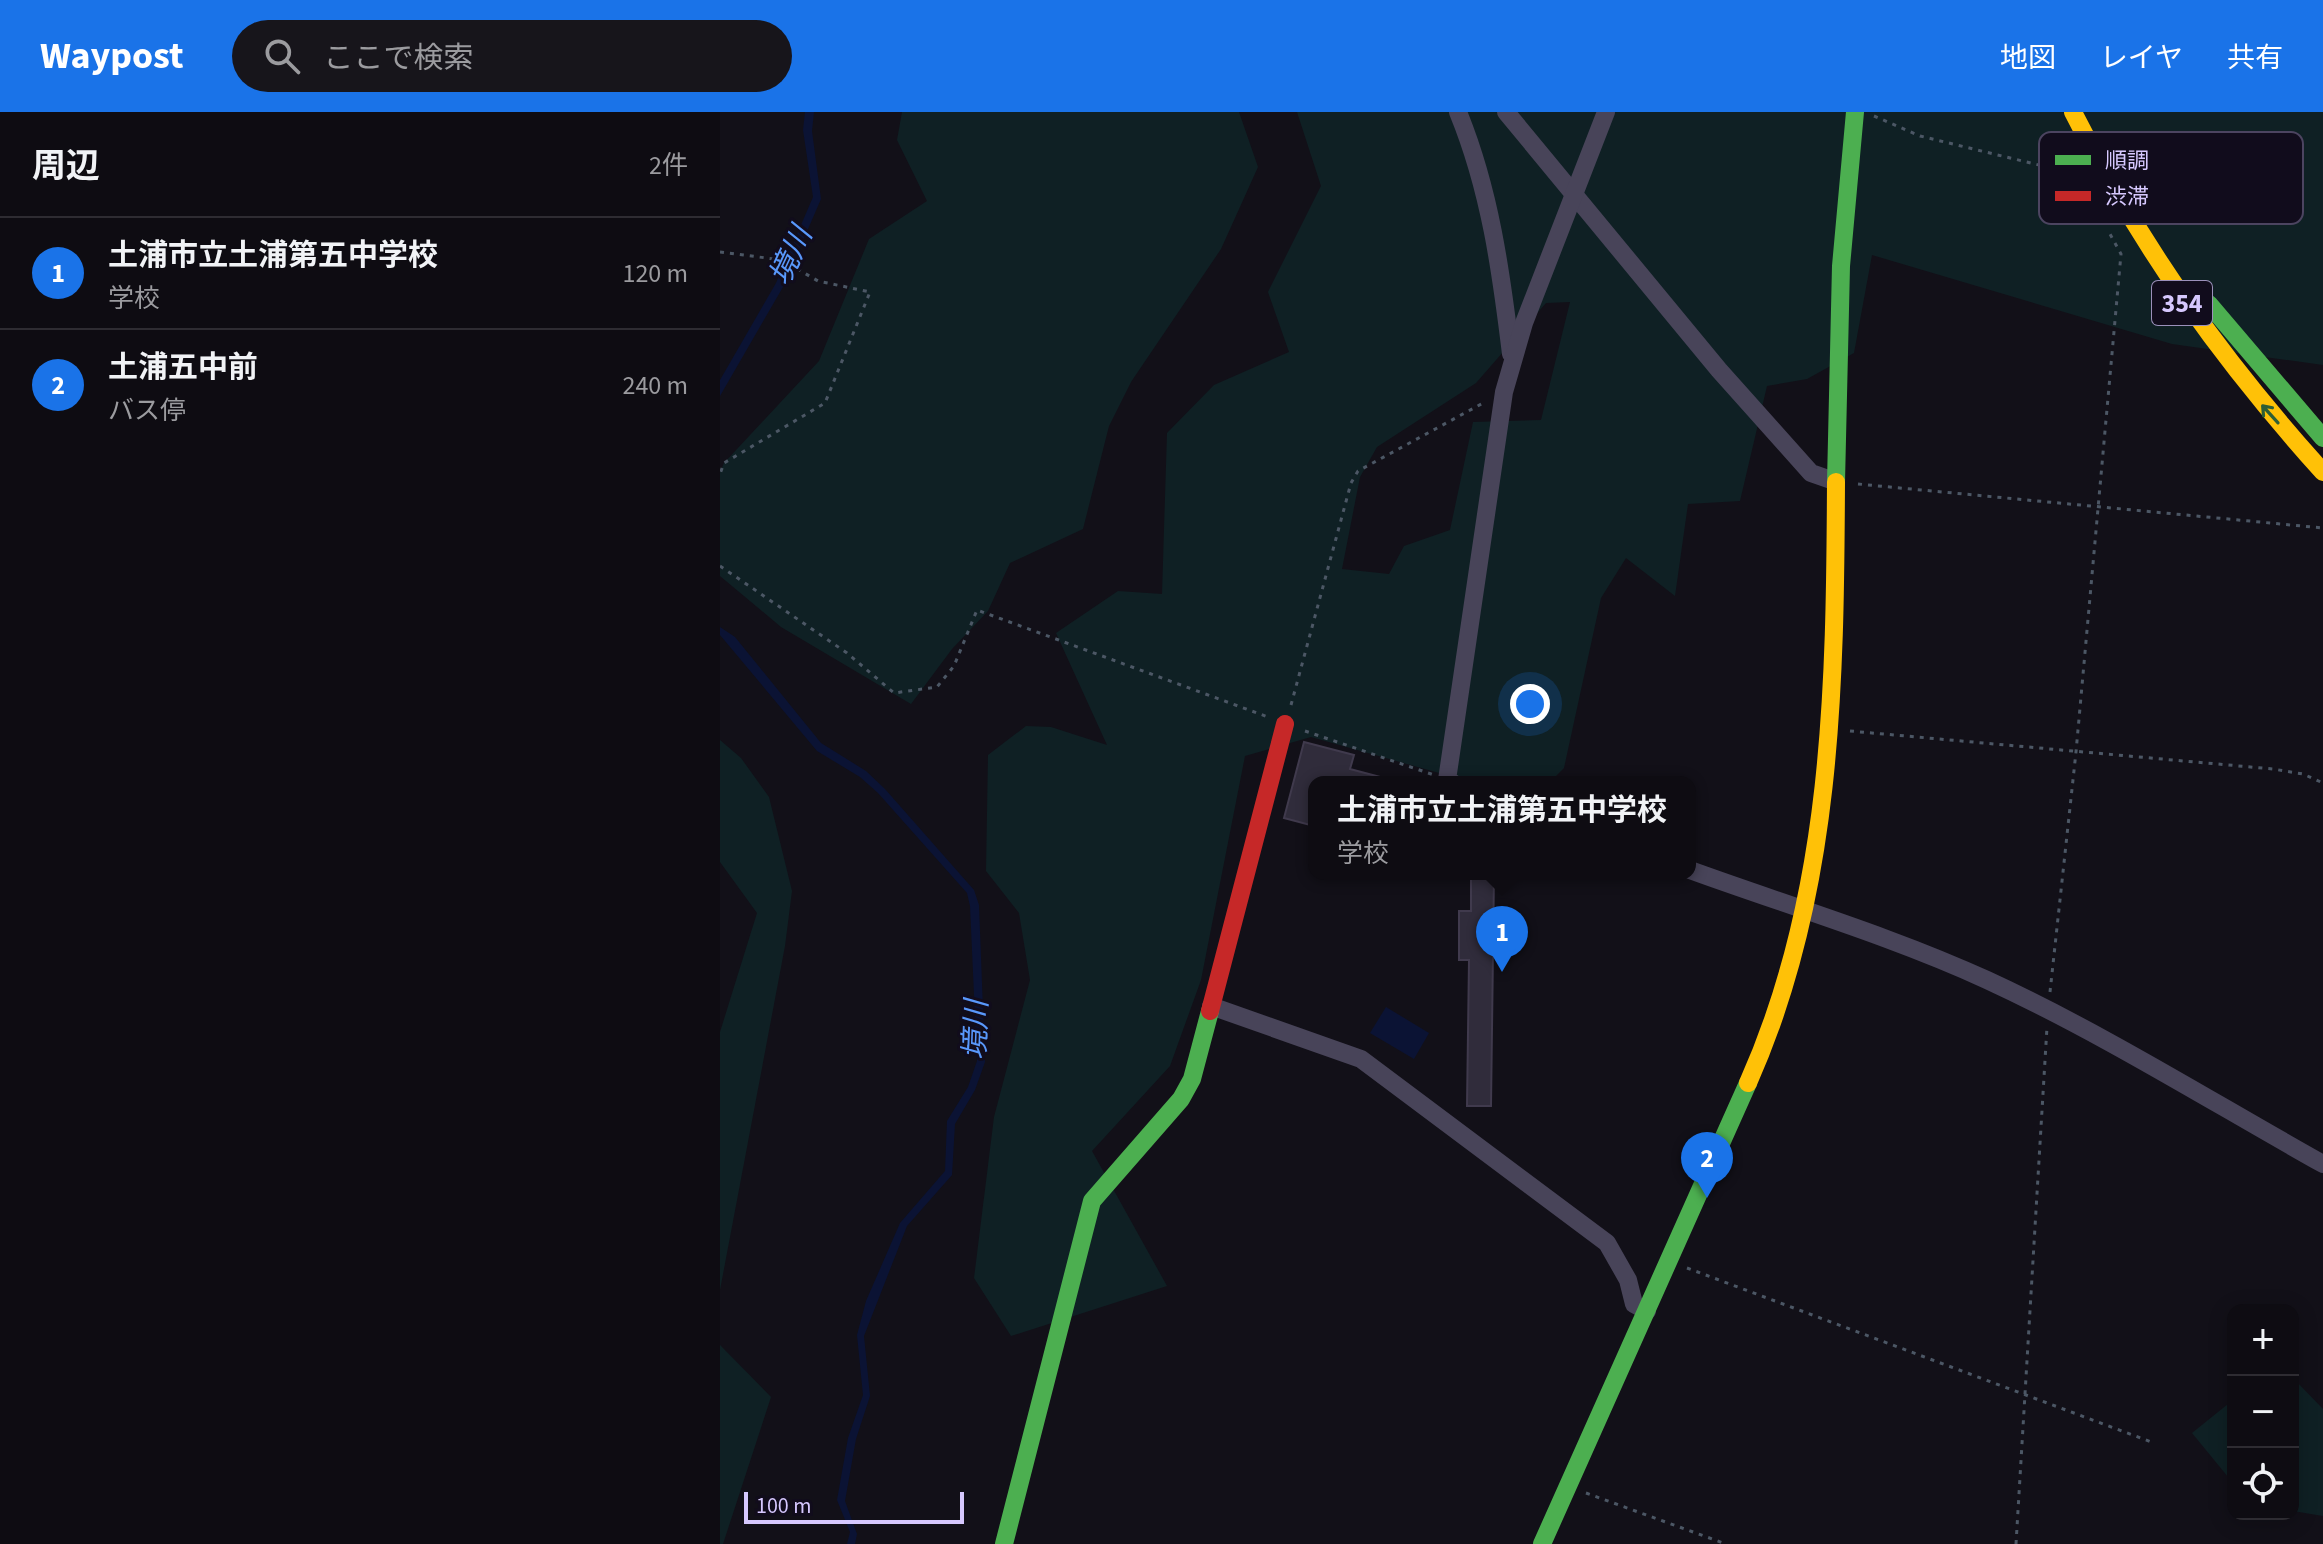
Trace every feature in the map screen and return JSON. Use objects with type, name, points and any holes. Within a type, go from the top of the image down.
[{"type":"main road","points":[[1542,1544],[1767,1040],[1783,997],[1802,911],[1826,776],[1830,730],[1840,255],[1855,112]]},
{"type":"main road","name":"354","points":[[2073,112],[2083,132]]},
{"type":"main road","name":"354","points":[[2132,224],[2172,290],[2225,363],[2323,472]]},
{"type":"main road","name":"354","points":[[2158,224],[2187,275],[2234,337],[2323,438]]},
{"type":"main road","points":[[1004,1544],[1092,1201],[1181,1099],[1192,1079],[1285,724]]},
{"type":"street","points":[[1458,112],[1498,243],[1512,365]]},
{"type":"street","points":[[1506,112],[1719,370],[1811,473],[1834,481]]},
{"type":"street","points":[[1451,776],[1504,392],[1524,323],[1606,112]]},
{"type":"street","points":[[1696,872],[1865,931],[1972,974],[2048,1010],[2323,1164]]},
{"type":"street","points":[[1211,1006],[1361,1059],[1607,1243],[1628,1280],[1634,1304],[1647,1311]]},
{"type":"path","points":[[1863,112],[1920,136],[2039,165]]},
{"type":"path","points":[[2016,1544],[2048,1010],[2076,752],[2121,254],[2107,228]]},
{"type":"path","points":[[720,252],[783,261],[818,281],[870,292],[825,403],[724,463],[720,474]]},
{"type":"path","points":[[1285,724],[1351,483],[1358,471],[1504,392]]},
{"type":"path","points":[[1834,481],[2323,528]]},
{"type":"path","points":[[720,566],[847,653],[894,693],[937,687],[954,666],[977,610],[1436,776]]},
{"type":"path","points":[[1830,730],[2273,769],[2303,774],[2323,783]]},
{"type":"path","points":[[1668,1261],[2154,1443]]},
{"type":"path","points":[[1568,1487],[1726,1544]]},
{"type":"shaded area","points":[[902,112],[1239,112],[1258,167],[1221,249],[1131,382],[1109,426],[1083,529],[1010,563],[988,611],[952,649],[911,704],[781,627],[720,576],[720,472],[724,463],[819,361],[869,239],[927,201],[897,140]]},
{"type":"shaded area","points":[[1297,112],[2323,112],[2323,365],[2172,344],[1872,255],[1854,353],[1807,379],[1767,386],[1740,501],[1688,504],[1675,596],[1626,558],[1601,598],[1564,768],[1556,776],[1450,776],[1311,737],[1245,756],[1201,980],[1170,1066],[1092,1151],[1167,1286],[1011,1336],[974,1278],[994,1117],[1030,980],[1019,913],[986,871],[988,755],[1026,726],[1051,727],[1107,745],[1056,633],[1118,591],[1162,594],[1167,433],[1214,385],[1289,352],[1268,292],[1321,186]],"holes":[[[1570,302],[1541,420],[1473,422],[1450,530],[1404,546],[1389,574],[1342,569],[1360,477],[1377,447],[1476,383],[1546,303]]]},
{"type":"shaded area","points":[[720,740],[741,758],[769,797],[792,891],[785,946],[720,1290],[720,1032],[757,913],[720,862]]},
{"type":"shaded area","points":[[720,1345],[771,1397],[723,1544],[720,1544]]},
{"type":"shaded area","points":[[2299,1384],[2323,1409],[2323,1516],[2299,1512]]},
{"type":"shaded area","points":[[2227,1405],[2227,1476],[2192,1433]]},
{"type":"water","name":"境川","points":[[805,112],[814,112],[812,131],[821,199],[783,287],[720,396],[720,380],[776,283],[813,197],[803,130]]},
{"type":"water","name":"境川","points":[[720,627],[735,637],[821,743],[866,771],[885,789],[974,890],[979,905],[985,1062],[975,1090],[955,1124],[952,1175],[907,1226],[864,1336],[870,1396],[856,1439],[845,1501],[857,1534],[855,1544],[847,1544],[850,1532],[837,1500],[848,1438],[863,1395],[857,1335],[866,1301],[900,1223],[945,1171],[947,1121],[968,1087],[977,1061],[970,906],[967,893],[878,793],[860,777],[817,751],[720,635]]},
{"type":"water","points":[[1386,1007],[1429,1033],[1414,1059],[1370,1033]]},
{"type":"building","points":[[1304,742],[1354,755],[1350,769],[1376,776],[1308,776],[1308,824],[1284,818]]},
{"type":"building","points":[[1471,880],[1494,880],[1491,1106],[1467,1106],[1469,960],[1459,960],[1459,911],[1471,911]]},
{"type":"traffic: fast","points":[[1836,482],[1841,266],[1855,112]]},
{"type":"traffic: fast","points":[[2209,304],[2323,438]]},
{"type":"traffic: fast","points":[[1004,1544],[1092,1201],[1181,1099],[1192,1079],[1210,1011]]},
{"type":"traffic: fast","points":[[1542,1544],[1748,1083]]},
{"type":"traffic: slow","points":[[2073,112],[2084,132]]},
{"type":"traffic: slow","points":[[2135,224],[2218,345],[2323,472]]},
{"type":"traffic: slow","points":[[1748,1083],[1776,1011],[1797,937],[1813,863],[1824,787],[1830,711],[1836,482]]},
{"type":"traffic: jam","points":[[1210,1011],[1285,724]]},
{"type":"place","name":"土浦市立土浦第五中学校","points":[[1502,972]]},
{"type":"place","name":"土浦五中前","points":[[1707,1198]]}]
